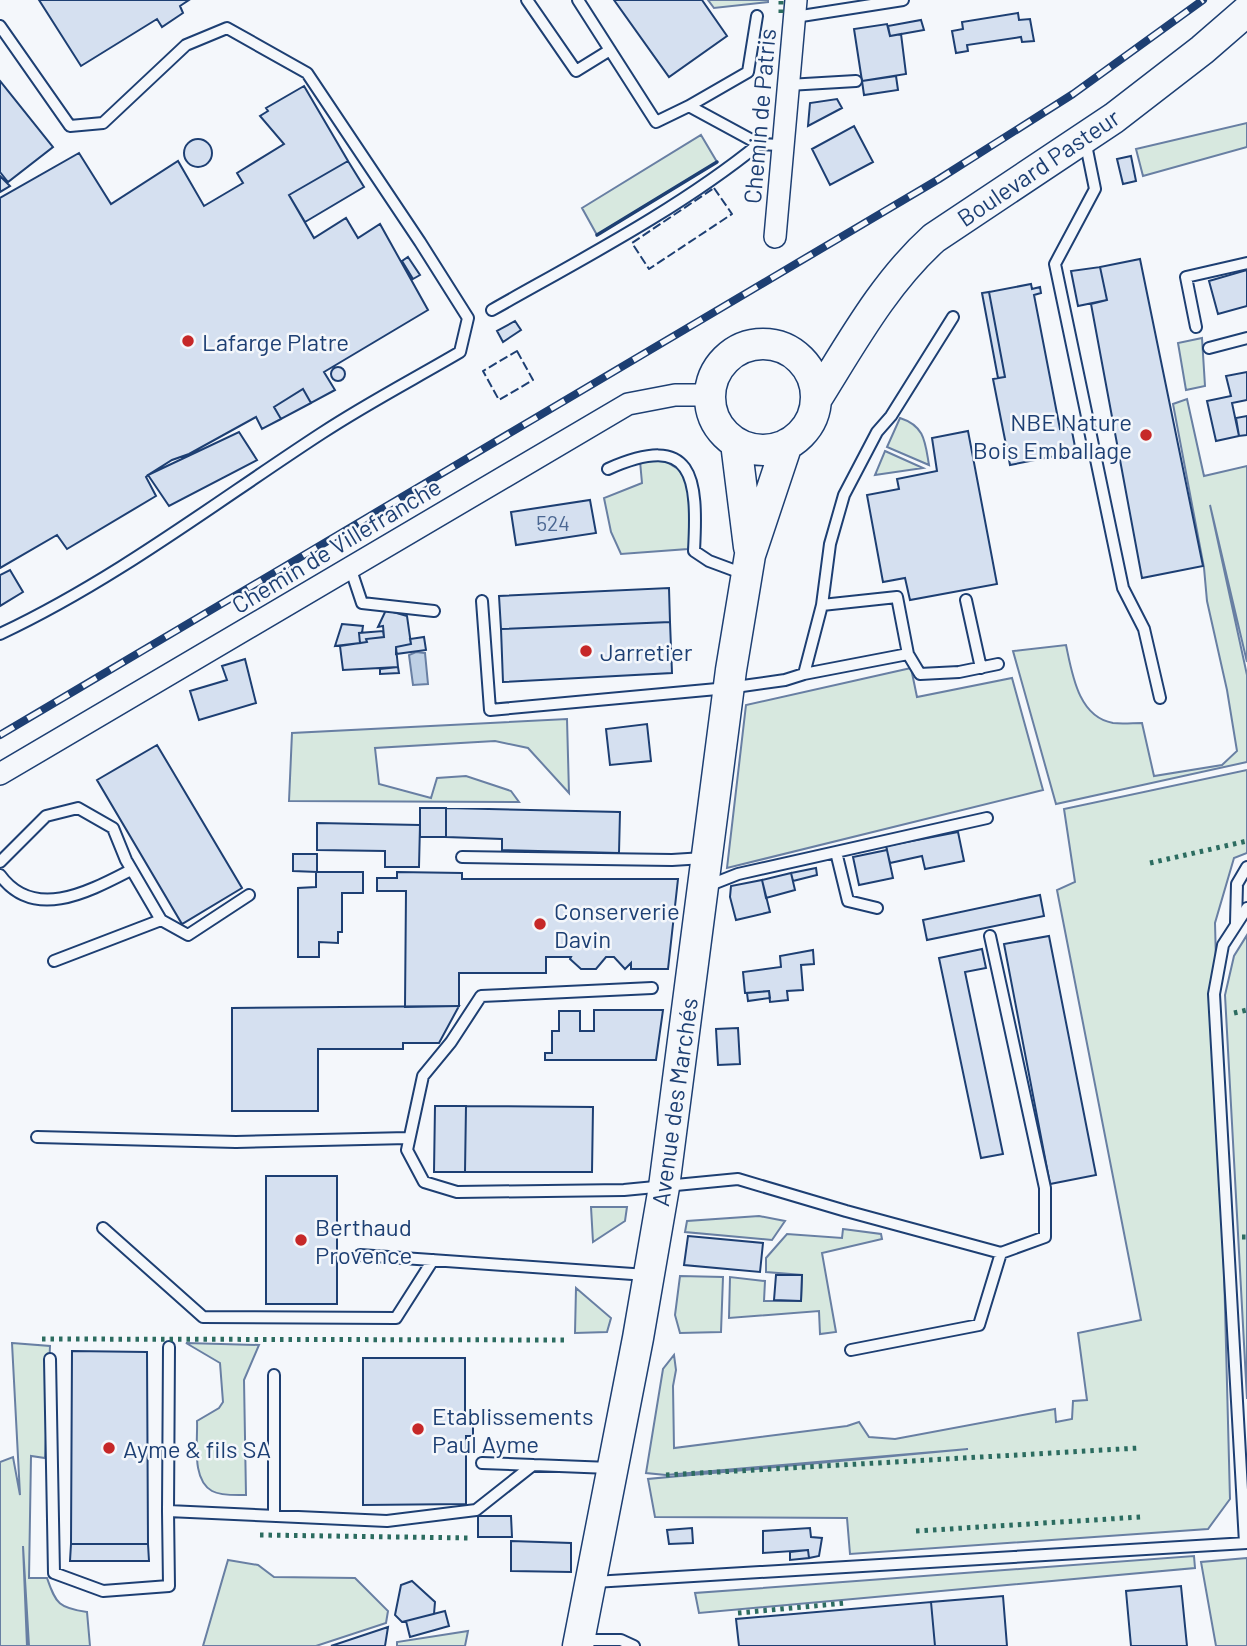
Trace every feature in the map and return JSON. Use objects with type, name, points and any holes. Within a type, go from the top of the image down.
[{"type":"street","name":"Chemin de Patris","points":[[775,237],[795,8]]},
{"type":"street","name":"Boulevard Pasteur","points":[[817,398],[895,280],[934,238],[1153,88],[1247,11]]},
{"type":"street","points":[[799,358],[827,353],[852,342]]},
{"type":"street","points":[[758,344],[787,349],[799,358],[809,369],[815,383],[817,398],[808,425],[799,436],[771,450],[753,449],[736,443],[716,422],[711,409],[713,380],[720,367],[730,356],[743,348],[758,344]]},
{"type":"street","name":"Chemin de Villefranche","points":[[0,774],[628,404],[675,395],[710,395]]},
{"type":"street","name":"Avenue des Marchés","points":[[736,443],[748,565]]},
{"type":"street","name":"Avenue des Marchés","points":[[578,1643],[592,1582],[664,1187],[728,688],[748,565],[787,444]]},
{"type":"lane","points":[[527,0],[576,71],[610,50]]},
{"type":"lane","points":[[578,0],[656,122],[748,72],[757,16]]},
{"type":"lane","points":[[795,8],[903,0]]},
{"type":"lane","points":[[0,26],[70,127],[103,123],[186,45],[227,28],[307,73],[468,318],[460,352],[324,431],[144,554],[35,618],[0,634]]},
{"type":"lane","points":[[788,85],[856,80]]},
{"type":"lane","points":[[689,106],[760,144],[782,145]]},
{"type":"lane","points":[[1084,137],[1095,189],[1055,264],[1123,588],[1144,629],[1160,698]]},
{"type":"lane","points":[[492,310],[721,175],[760,144]]},
{"type":"lane","points":[[1196,327],[1186,277],[1247,263]]},
{"type":"lane","points":[[804,674],[822,605],[831,544],[844,495],[877,432],[891,416],[953,317]]},
{"type":"lane","points":[[1209,348],[1247,338]]},
{"type":"lane","points":[[608,469],[636,457],[663,454],[680,462],[690,479],[696,514],[694,551],[709,561],[748,565]]},
{"type":"lane","points":[[351,567],[362,603],[434,611]]},
{"type":"lane","points":[[822,605],[897,597],[908,654],[920,674],[959,672],[998,664]]},
{"type":"lane","points":[[966,600],[981,668]]},
{"type":"lane","points":[[482,601],[490,710],[728,688],[785,680],[908,654]]},
{"type":"lane","points":[[0,862],[46,816],[78,808],[113,828],[131,870],[161,920],[188,935],[249,895]]},
{"type":"lane","points":[[702,888],[738,874],[987,818]]},
{"type":"lane","points":[[836,852],[848,901],[877,908]]},
{"type":"lane","points":[[462,857],[672,860],[706,858]]},
{"type":"lane","points":[[1236,926],[1237,884],[1247,867]]},
{"type":"lane","points":[[0,875],[9,887],[29,899],[59,900],[131,870]]},
{"type":"lane","points":[[592,1582],[1246,1543],[1214,994],[1223,945],[1247,908]]},
{"type":"lane","points":[[54,961],[161,920]]},
{"type":"lane","points":[[652,988],[481,996],[451,1042],[423,1076],[407,1150],[424,1182],[457,1192],[624,1190],[738,1179],[1001,1253],[1045,1237],[1045,1188],[990,936]]},
{"type":"lane","points":[[37,1137],[236,1142],[408,1138]]},
{"type":"lane","points":[[103,1228],[203,1317],[396,1318],[433,1260]]},
{"type":"lane","points":[[851,1350],[979,1325],[1001,1253]]},
{"type":"lane","points":[[360,1255],[649,1275]]},
{"type":"lane","points":[[50,1359],[54,1573],[103,1591],[169,1586],[169,1347]]},
{"type":"lane","points":[[275,1375],[275,1516]]},
{"type":"lane","points":[[482,1463],[613,1468]]},
{"type":"lane","points":[[168,1511],[387,1521],[476,1510],[533,1465]]},
{"type":"lane","points":[[578,1643],[621,1640],[634,1646]]},
{"type":"shaded area","points":[[708,0],[768,0],[768,2],[714,8]]},
{"type":"shaded area","points":[[1247,123],[1247,147],[1143,176],[1136,149]]},
{"type":"shaded area","points":[[701,135],[717,162],[597,235],[582,208]]},
{"type":"shaded area","points":[[1202,338],[1205,386],[1186,390],[1178,343]]},
{"type":"shaded area","points":[[1187,399],[1204,476],[1247,466],[1247,662],[1210,505],[1247,675],[1247,762],[1056,804],[1013,651],[1066,645],[1074,680],[1084,703],[1092,712],[1113,723],[1142,723],[1154,776],[1222,765],[1237,751],[1227,690],[1207,601],[1204,568],[1173,404]]},
{"type":"shaded area","points":[[900,418],[919,430],[925,442],[929,465],[887,447]]},
{"type":"shaded area","points":[[885,451],[923,468],[875,475]]},
{"type":"shaded area","points":[[640,461],[665,461],[678,469],[687,482],[692,537],[688,549],[621,554],[611,532],[604,498],[642,483]]},
{"type":"shaded area","points":[[911,668],[917,697],[1012,678],[1043,790],[727,868],[746,705]]},
{"type":"shaded area","points":[[567,719],[569,793],[528,748],[495,741],[375,748],[379,784],[431,798],[437,778],[466,776],[511,791],[519,802],[289,801],[292,733]]},
{"type":"shaded area","points":[[1247,770],[1247,853],[1234,858],[1215,923],[1230,1499],[1208,1529],[850,1554],[847,1518],[655,1517],[648,1479],[968,1449],[666,1475],[646,1473],[663,1369],[674,1355],[674,1448],[847,1426],[859,1422],[869,1437],[895,1439],[1055,1409],[1056,1422],[1072,1419],[1073,1401],[1087,1400],[1078,1333],[1141,1320],[1057,890],[1075,882],[1064,809]]},
{"type":"shaded area","points":[[1247,935],[1247,1399],[1225,995],[1234,956]]},
{"type":"shaded area","points":[[591,1207],[627,1207],[625,1221],[593,1242]]},
{"type":"shaded area","points":[[759,1216],[785,1221],[772,1240],[685,1232],[687,1221]]},
{"type":"shaded area","points":[[843,1229],[881,1234],[882,1239],[822,1253],[836,1332],[820,1334],[819,1311],[729,1318],[730,1277],[765,1281],[764,1301],[801,1301],[802,1275],[766,1272],[766,1258],[787,1234],[842,1238]]},
{"type":"shaded area","points":[[680,1276],[723,1277],[721,1332],[680,1333],[675,1315]]},
{"type":"shaded area","points":[[576,1288],[611,1318],[607,1332],[575,1333]]},
{"type":"shaded area","points":[[12,1343],[50,1346],[45,1458],[31,1456],[29,1578],[47,1578],[60,1603],[70,1609],[87,1612],[90,1646],[29,1646],[23,1546],[27,1646],[0,1646],[0,1462],[13,1457],[20,1495]]},
{"type":"shaded area","points":[[186,1343],[259,1345],[244,1380],[246,1495],[216,1493],[205,1485],[201,1478],[197,1459],[197,1421],[219,1408],[223,1402],[220,1363]]},
{"type":"shaded area","points":[[1194,1556],[1195,1568],[699,1613],[695,1593]]},
{"type":"shaded area","points":[[1247,1558],[1247,1646],[1216,1646],[1201,1562]]},
{"type":"shaded area","points":[[228,1560],[258,1565],[274,1577],[355,1578],[388,1611],[386,1623],[316,1646],[203,1646]]},
{"type":"shaded area","points":[[468,1631],[465,1646],[397,1646],[397,1642]]},
{"type":"water","points":[[416,652],[425,653],[428,684],[413,685],[409,655]]},
{"type":"building","points":[[39,0],[189,0],[180,6],[183,13],[162,27],[157,19],[81,66]]},
{"type":"building","points":[[614,0],[702,0],[727,36],[669,77]]},
{"type":"building","points":[[1018,13],[1019,20],[1030,19],[1034,41],[1022,42],[1021,37],[967,45],[968,51],[956,53],[952,31],[963,29],[962,22]]},
{"type":"building","points":[[921,20],[924,30],[890,36],[888,26]]},
{"type":"building","points":[[887,24],[890,36],[901,34],[906,74],[862,81],[854,29]]},
{"type":"building","points":[[896,76],[898,90],[864,95],[862,81]]},
{"type":"building","points":[[0,81],[53,147],[8,182],[0,172]]},
{"type":"building","name":"Lafarge Platre","points":[[304,86],[348,161],[289,195],[314,238],[346,218],[358,238],[380,224],[428,310],[324,372],[335,390],[311,403],[303,389],[274,407],[281,419],[262,429],[256,417],[148,475],[146,477],[156,496],[67,549],[57,535],[0,568],[0,198],[79,153],[111,204],[178,161],[204,206],[243,183],[237,173],[284,144],[260,116],[268,111],[266,108]]},
{"type":"building","points":[[837,99],[842,108],[808,126],[810,103]]},
{"type":"building","points":[[854,126],[873,162],[830,185],[812,149]]},
{"type":"building","points":[[198,139],[208,143],[212,153],[208,163],[198,167],[188,163],[184,153],[188,143]]},
{"type":"building","points":[[1131,156],[1136,181],[1123,184],[1117,159]]},
{"type":"building","points":[[348,161],[364,187],[305,222],[289,195]]},
{"type":"building","points":[[0,176],[10,186],[0,192]]},
{"type":"building","points":[[408,257],[420,275],[413,279],[402,261]]},
{"type":"building","name":"NBE Nature Bois Emballage","points":[[1140,259],[1203,566],[1142,578],[1091,304],[1107,300],[1100,267]]},
{"type":"building","points":[[1100,267],[1107,300],[1078,306],[1071,271]]},
{"type":"building","points":[[1247,270],[1247,306],[1218,314],[1209,281]]},
{"type":"building","points":[[1031,284],[1032,289],[1040,287],[1041,293],[1034,295],[1060,429],[1071,426],[1076,452],[1010,465],[993,379],[1005,377],[989,292]]},
{"type":"building","points":[[989,292],[1005,377],[998,378],[982,293]]},
{"type":"building","points":[[515,321],[521,330],[503,342],[497,331]]},
{"type":"building","points":[[338,367],[343,369],[343,379],[338,381],[333,379],[331,374],[333,369]]},
{"type":"building","points":[[1247,372],[1247,400],[1232,403],[1239,436],[1216,441],[1207,401],[1231,396],[1226,376]]},
{"type":"building","points":[[303,389],[311,403],[281,419],[274,407]]},
{"type":"building","points":[[1247,416],[1247,435],[1239,436],[1236,418]]},
{"type":"building","points":[[968,431],[997,584],[910,600],[905,578],[883,582],[867,495],[899,489],[897,479],[937,471],[932,438]]},
{"type":"building","points":[[239,432],[257,460],[169,506],[148,475]]},
{"type":"building","points":[[590,500],[596,533],[516,545],[511,512]]},
{"type":"building","points":[[10,570],[23,592],[0,606],[0,575]]},
{"type":"building","points":[[669,588],[670,622],[501,629],[499,596]]},
{"type":"building","points":[[386,610],[407,616],[411,644],[396,647],[398,667],[343,670],[340,646],[384,637],[383,626],[378,627]]},
{"type":"building","name":"Jarretier","points":[[670,622],[672,673],[503,682],[501,629]]},
{"type":"building","points":[[342,624],[363,626],[362,633],[359,633],[360,643],[335,646]]},
{"type":"building","points":[[383,631],[384,637],[366,639],[367,642],[360,643],[359,633]]},
{"type":"building","points":[[424,637],[426,650],[396,654],[396,647],[411,644],[410,639]]},
{"type":"building","points":[[245,659],[256,703],[199,720],[190,691],[227,680],[222,666]]},
{"type":"building","points":[[398,667],[399,673],[380,674],[380,669]]},
{"type":"building","points":[[647,724],[651,761],[610,765],[606,729]]},
{"type":"building","points":[[157,745],[242,888],[182,924],[97,780]]},
{"type":"building","points":[[420,808],[446,808],[446,837],[420,837]]},
{"type":"building","points":[[446,808],[620,812],[619,853],[502,850],[502,839],[446,837]]},
{"type":"building","points":[[317,823],[420,825],[419,867],[385,867],[385,851],[317,850]]},
{"type":"building","points":[[958,832],[964,861],[925,869],[922,856],[890,863],[886,846]]},
{"type":"building","points":[[887,850],[893,878],[859,885],[853,857]]},
{"type":"building","points":[[293,854],[317,854],[317,872],[293,871]]},
{"type":"building","points":[[816,868],[817,875],[793,881],[791,873]]},
{"type":"building","points":[[316,872],[363,872],[363,893],[342,893],[342,932],[338,932],[338,943],[319,942],[319,957],[298,957],[298,888],[316,887]]},
{"type":"building","name":"Conserverie Davin","points":[[397,872],[462,873],[462,879],[678,879],[668,969],[631,969],[631,963],[625,969],[614,957],[606,957],[596,969],[581,969],[571,957],[546,957],[546,973],[459,973],[459,1006],[405,1007],[406,891],[377,891],[377,878],[397,878]]},
{"type":"building","points":[[791,873],[795,890],[766,898],[762,880]]},
{"type":"building","points":[[762,880],[770,912],[736,920],[730,897],[731,886]]},
{"type":"building","points":[[1040,895],[1044,916],[927,940],[923,920]]},
{"type":"building","points":[[1049,936],[1096,1175],[1050,1184],[1004,944]]},
{"type":"building","points":[[982,949],[986,968],[965,972],[1003,1154],[981,1158],[939,958]]},
{"type":"building","points":[[813,950],[814,964],[801,965],[803,990],[787,991],[788,1000],[770,1002],[769,991],[745,993],[743,972],[781,967],[780,956]]},
{"type":"building","points":[[769,991],[770,998],[748,1001],[747,993]]},
{"type":"building","points":[[459,1006],[439,1043],[403,1043],[403,1049],[318,1049],[318,1111],[232,1111],[232,1008]]},
{"type":"building","points":[[594,1010],[663,1010],[656,1060],[545,1060],[545,1053],[552,1053],[552,1031],[559,1031],[559,1011],[580,1011],[580,1031],[594,1031]]},
{"type":"building","points":[[738,1028],[740,1064],[718,1065],[716,1029]]},
{"type":"building","points":[[435,1106],[466,1106],[465,1172],[434,1172]]},
{"type":"building","points":[[466,1106],[593,1107],[592,1172],[465,1172]]},
{"type":"building","name":"Berthaud Provence","points":[[266,1176],[337,1176],[337,1304],[266,1304]]},
{"type":"building","points":[[688,1236],[763,1243],[760,1272],[684,1265]]},
{"type":"building","points":[[776,1275],[802,1275],[801,1301],[774,1300]]},
{"type":"building","name":"Ayme & fils SA","points":[[72,1351],[147,1352],[148,1544],[71,1544]]},
{"type":"building","name":"Etablissements Paul Ayme","points":[[363,1358],[465,1358],[465,1421],[473,1421],[473,1436],[466,1436],[466,1504],[363,1505]]},
{"type":"building","points":[[478,1516],[511,1516],[512,1537],[478,1537]]},
{"type":"building","points":[[692,1528],[693,1543],[669,1544],[667,1530]]},
{"type":"building","points":[[810,1528],[811,1537],[822,1538],[819,1556],[809,1558],[808,1550],[763,1553],[763,1531]]},
{"type":"building","points":[[511,1541],[571,1543],[571,1572],[511,1571]]},
{"type":"building","points":[[71,1544],[148,1544],[149,1561],[70,1561]]},
{"type":"building","points":[[808,1550],[809,1558],[790,1560],[790,1552]]},
{"type":"building","points":[[412,1581],[435,1602],[434,1614],[402,1622],[395,1615],[401,1585]]},
{"type":"building","points":[[1181,1586],[1187,1646],[1131,1646],[1126,1591]]},
{"type":"building","points":[[1003,1596],[1007,1646],[935,1646],[931,1602]]},
{"type":"building","points":[[931,1602],[935,1646],[739,1646],[736,1619]]},
{"type":"building","points":[[445,1611],[449,1626],[410,1637],[406,1621]]},
{"type":"building","points":[[388,1627],[385,1646],[331,1646]]},
{"type":"railway","points":[[0,735],[939,179],[1073,94],[1203,0]]},
{"type":"hedge","points":[[781,0],[781,13]]},
{"type":"hedge","points":[[1150,863],[1247,841]]},
{"type":"hedge","points":[[1234,1013],[1247,1010]]},
{"type":"hedge","points":[[1242,1237],[1247,1237]]},
{"type":"hedge","points":[[42,1339],[564,1340]]},
{"type":"hedge","points":[[666,1475],[1139,1448]]},
{"type":"hedge","points":[[916,1531],[1141,1517]]},
{"type":"hedge","points":[[260,1535],[469,1538]]},
{"type":"hedge","points":[[738,1613],[846,1603]]},
{"type":"fence","points":[[714,188],[732,214],[649,269],[632,243],[714,188]]},
{"type":"fence","points":[[517,351],[533,380],[499,400],[483,371],[517,351]]},
{"type":"wall","points":[[597,235],[717,162]]},
{"type":"place","name":"Lafarge Platre","points":[[188,341]]},
{"type":"place","name":"NBE Nature Bois Emballage","points":[[1146,435]]},
{"type":"place","name":"Jarretier","points":[[586,651]]},
{"type":"place","name":"Conserverie Davin","points":[[540,924]]},
{"type":"place","name":"Berthaud Provence","points":[[301,1240]]},
{"type":"place","name":"Etablissements Paul Ayme","points":[[418,1429]]},
{"type":"place","name":"Ayme & fils SA","points":[[109,1448]]}]
